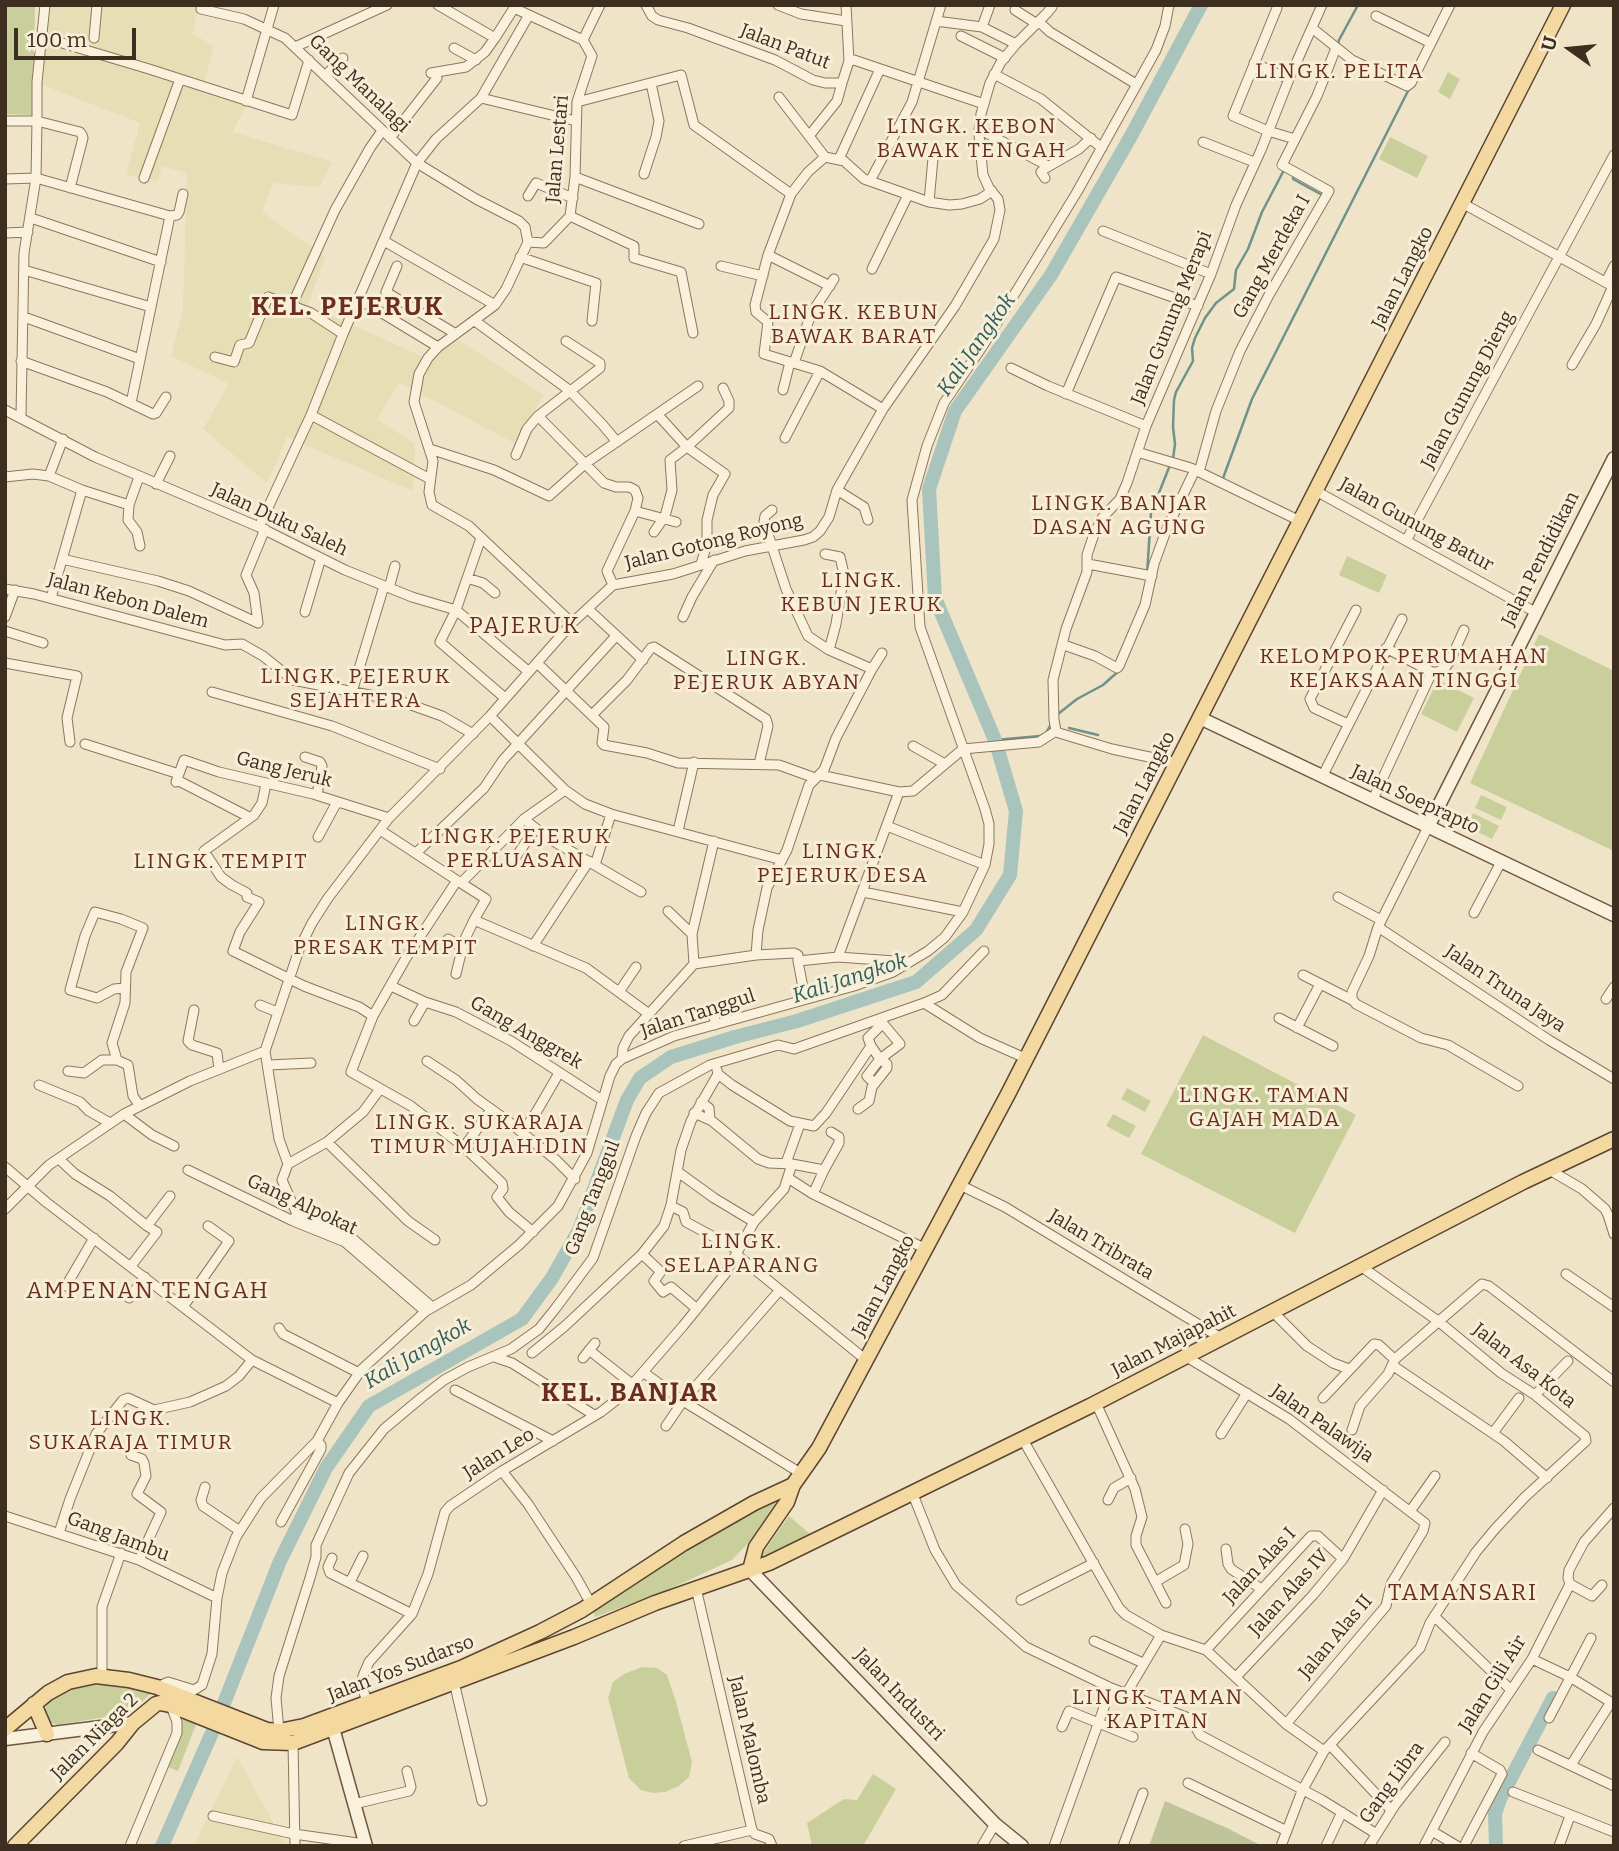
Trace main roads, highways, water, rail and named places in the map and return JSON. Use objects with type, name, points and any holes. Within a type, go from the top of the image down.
[{"type":"main road","name":"Jalan Langko","points":[[750,1570],[756,1547],[819,1448],[1026,1058],[1563,5]]},
{"type":"main road","name":"Jalan Pendidikan","points":[[1429,825],[1614,458]]},
{"type":"main road","name":"Jalan Soeprapto","points":[[1201,715],[1614,915]]},
{"type":"main road","name":"Jalan Soeprapto","points":[[1324,774],[1375,795],[1429,825]]},
{"type":"main road","name":"Jalan Majapahit","points":[[750,1570],[1097,1403],[1548,1169],[1614,1139]]},
{"type":"main road","name":"Jalan Yos Sudarso","points":[[261,1735],[304,1726],[368,1704],[494,1654],[586,1607],[684,1543],[798,1479]]},
{"type":"main road","points":[[8,1721],[68,1682],[102,1676],[169,1698],[261,1735],[274,1744],[293,1743],[696,1588],[750,1570]]},
{"type":"main road","name":"Jalan Industri","points":[[750,1570],[995,1824],[1022,1846]]},
{"type":"main road","points":[[586,1607],[592,1630]]},
{"type":"main road","name":"Jalan Niaga 2","points":[[15,1846],[117,1743],[133,1723],[149,1708],[169,1698]]},
{"type":"main road","points":[[34,1704],[47,1734]]},
{"type":"main road","points":[[5,1739],[133,1723]]},
{"type":"main road","points":[[333,1728],[365,1845]]},
{"type":"waterway","name":"Kali Jangkok","points":[[162,1846],[215,1726],[280,1561],[326,1468],[369,1406],[522,1319],[552,1278],[579,1230],[627,1100],[640,1078],[671,1057],[797,1021],[916,982],[976,930],[1010,875],[1016,811],[995,740],[935,598],[929,489],[955,411],[1051,275],[1131,136],[1201,5]]},
{"type":"waterway","points":[[1338,45],[1358,5]]},
{"type":"waterway","points":[[1222,481],[1252,399],[1409,89]]},
{"type":"waterway","points":[[1173,459],[1174,400],[1193,361],[1192,348],[1195,338],[1216,303],[1234,289],[1236,270],[1284,170]]},
{"type":"waterway","points":[[1294,174],[1293,179],[1324,196]]},
{"type":"waterway","points":[[1147,574],[1151,513],[1170,465]]},
{"type":"waterway","points":[[1058,714],[1077,699],[1103,685],[1121,669]]},
{"type":"waterway","points":[[995,740],[1040,736],[1046,733],[1051,724]]},
{"type":"waterway","points":[[1069,728],[1098,735]]},
{"type":"waterway","points":[[1496,1846],[1495,1814],[1500,1799],[1553,1698]]},
{"type":"district","name":"LINGK. PELITA","points":[[1340,72]]},
{"type":"district","name":"LINGK. KEBON BAWAK TENGAH","points":[[972,139]]},
{"type":"district","name":"KEL. PEJERUK","points":[[348,308]]},
{"type":"district","name":"LINGK. KEBUN BAWAK BARAT","points":[[854,325]]},
{"type":"district","name":"LINGK. BANJAR DASAN AGUNG","points":[[1120,516]]},
{"type":"district","name":"LINGK. KEBUN JERUK","points":[[862,593]]},
{"type":"district","name":"PAJERUK","points":[[525,627]]},
{"type":"district","name":"KELOMPOK PERUMAHAN KEJAKSAAN TINGGI","points":[[1404,669]]},
{"type":"district","name":"LINGK. PEJERUK ABYAN","points":[[767,671]]},
{"type":"district","name":"LINGK. PEJERUK SEJAHTERA","points":[[356,689]]},
{"type":"district","name":"LINGK. PEJERUK PERLUASAN","points":[[516,849]]},
{"type":"district","name":"LINGK. TEMPIT","points":[[221,862]]},
{"type":"district","name":"LINGK. PEJERUK DESA","points":[[843,864]]},
{"type":"district","name":"LINGK. PRESAK TEMPIT","points":[[386,936]]},
{"type":"district","name":"LINGK. TAMAN GAJAH MADA","points":[[1265,1108]]},
{"type":"district","name":"LINGK. SUKARAJA TIMUR MUJAHIDIN","points":[[480,1135]]},
{"type":"district","name":"LINGK. SELAPARANG","points":[[742,1254]]},
{"type":"district","name":"AMPENAN TENGAH","points":[[148,1292]]},
{"type":"district","name":"KEL. BANJAR","points":[[630,1394]]},
{"type":"district","name":"LINGK. SUKARAJA TIMUR","points":[[131,1431]]},
{"type":"district","name":"TAMANSARI","points":[[1463,1594]]},
{"type":"district","name":"LINGK. TAMAN KAPITAN","points":[[1158,1710]]}]
